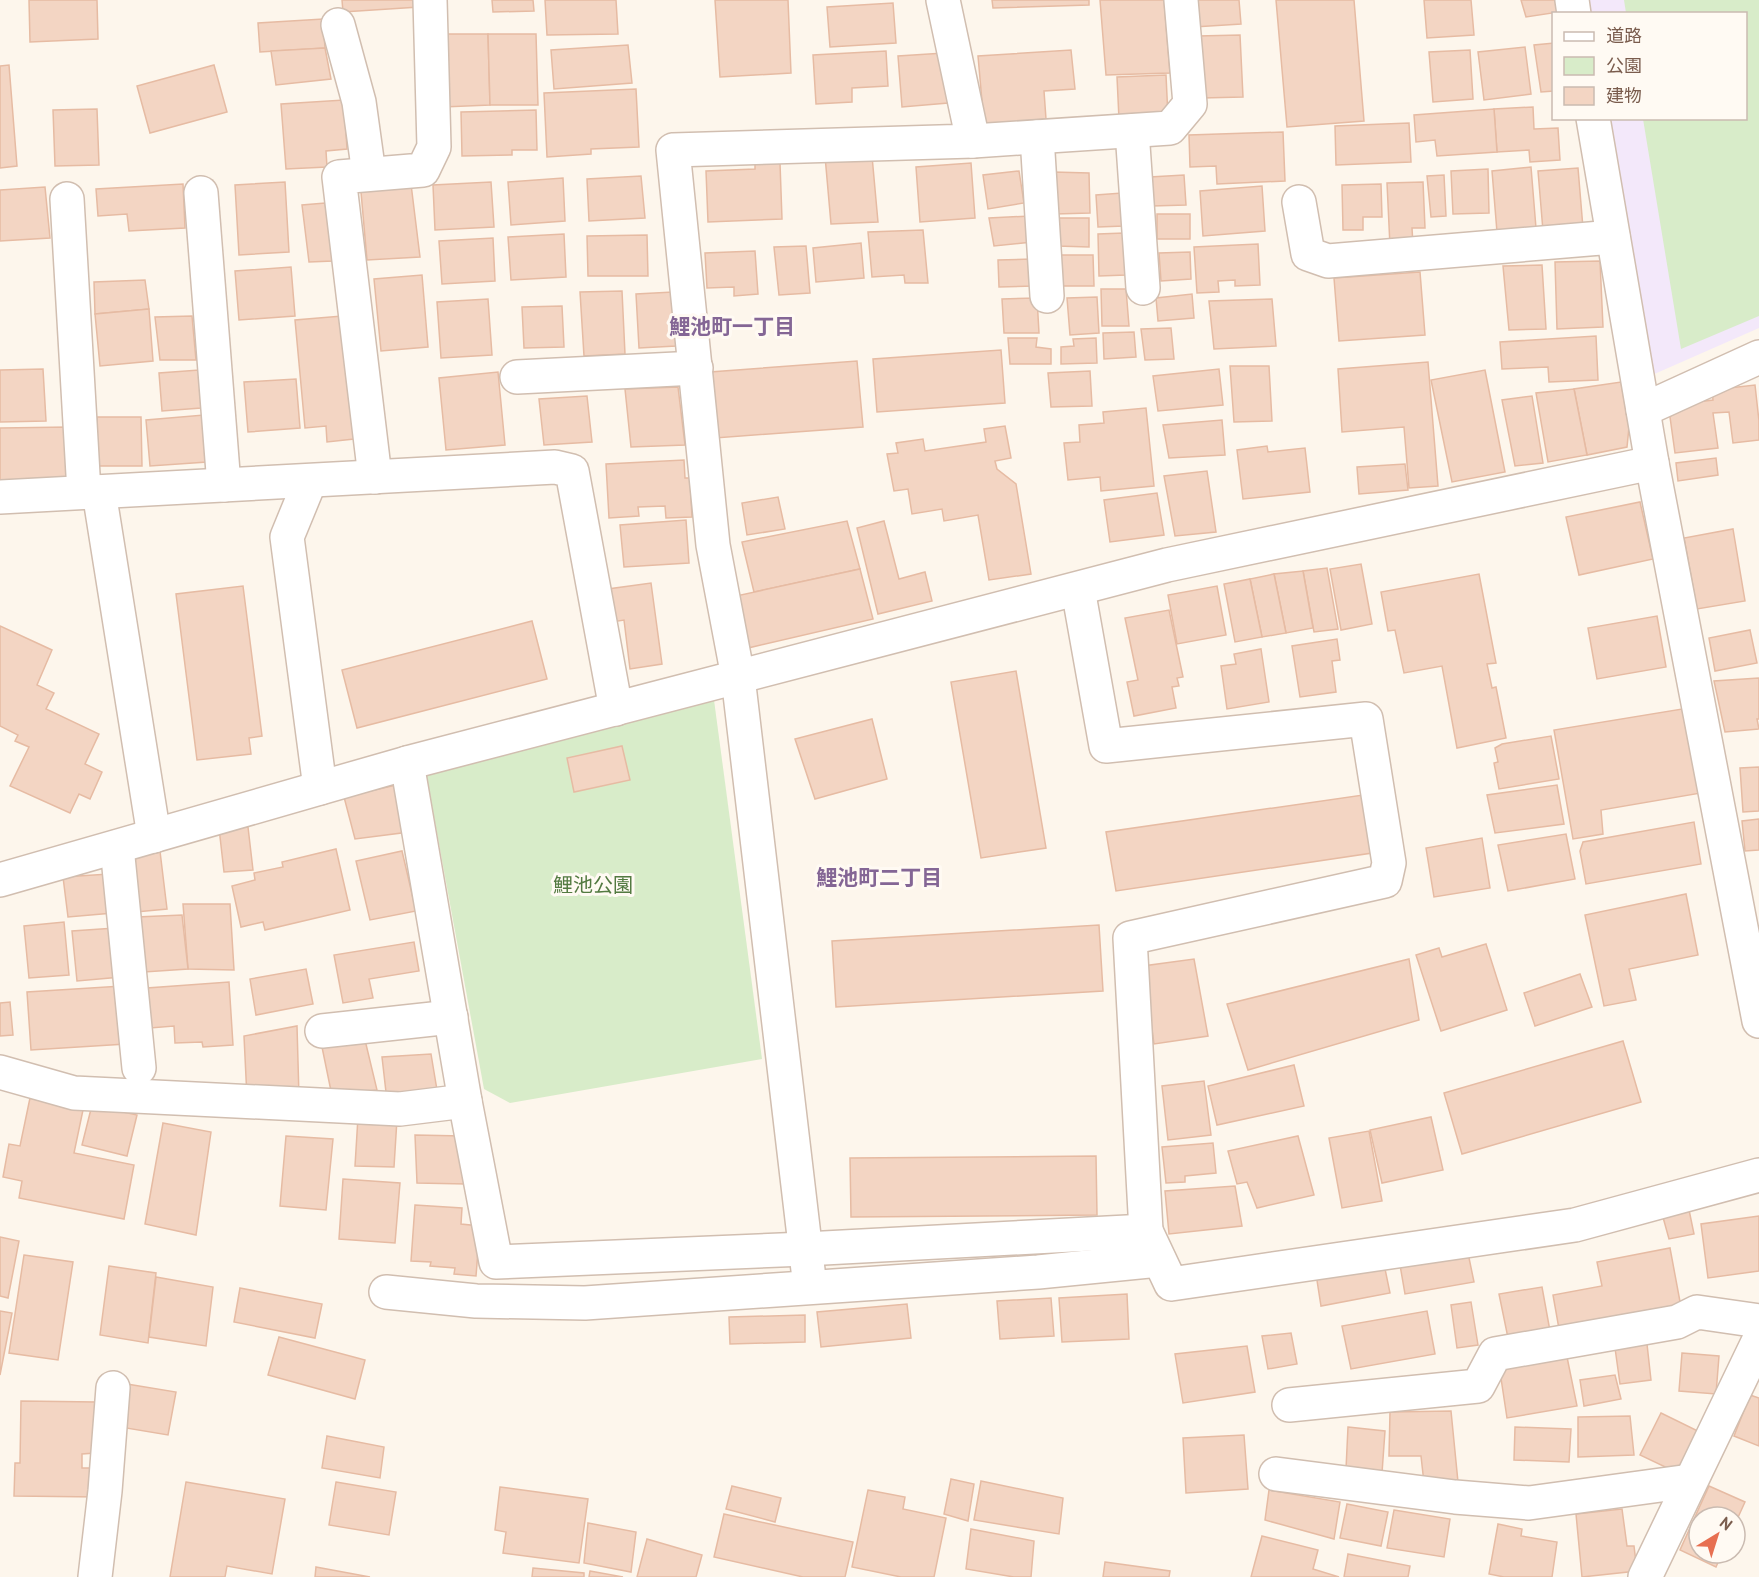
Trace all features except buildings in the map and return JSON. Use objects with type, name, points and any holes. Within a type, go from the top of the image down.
[{"type":"street","points":[[375,477],[339,177],[423,170],[434,147],[430,0]]},
{"type":"street","points":[[943,0],[973,141]]},
{"type":"street","points":[[810,1287],[738,676],[713,545],[673,150],[973,141],[1170,128],[1190,104],[1181,0]]},
{"type":"street","points":[[338,25],[359,102],[369,174]]},
{"type":"street","points":[[1593,120],[1652,463],[1759,1021]]},
{"type":"street","points":[[1132,131],[1143,288]]},
{"type":"street","points":[[1037,137],[1047,296]]},
{"type":"street","points":[[201,193],[224,485]]},
{"type":"street","points":[[67,199],[92,492],[154,836]]},
{"type":"street","points":[[1299,202],[1308,254],[1329,261],[1613,237]]},
{"type":"street","points":[[1643,410],[1759,357]]},
{"type":"street","points":[[517,377],[696,368]]},
{"type":"street","points":[[0,880],[407,762],[1167,565],[1652,463]]},
{"type":"street","points":[[0,497],[555,467],[572,471],[615,709]]},
{"type":"street","points":[[310,481],[287,537],[320,788]]},
{"type":"street","points":[[1078,589],[1106,746],[1366,718],[1389,863],[1385,881],[1130,938],[1153,1245],[1171,1284],[1575,1224],[1759,1175]]},
{"type":"street","points":[[407,762],[465,1101],[496,1262],[805,1249],[1153,1245]]},
{"type":"street","points":[[117,847],[139,1068]]},
{"type":"street","points":[[322,1031],[451,1017]]},
{"type":"street","points":[[0,1072],[74,1093],[400,1109],[465,1101]]},
{"type":"street","points":[[386,1292],[476,1301],[585,1303],[1038,1272],[1153,1245]]},
{"type":"street","points":[[1289,1405],[1478,1386],[1495,1354],[1677,1322],[1697,1312],[1759,1321]]},
{"type":"street","points":[[1645,1577],[1759,1340]]},
{"type":"street","points":[[95,1577],[105,1491],[113,1388]]},
{"type":"street","points":[[1276,1474],[1455,1497],[1528,1503],[1690,1481]]},
{"type":"shaded area","points":[[1578,0],[1759,0],[1759,328],[1643,379],[1598,120],[1747,120],[1747,12],[1580,12]]},
{"type":"green space","points":[[1624,0],[1759,0],[1759,316],[1681,349],[1643,120],[1747,120],[1747,12],[1626,12]]},
{"type":"green space","name":"鯉池公園","points":[[714,700],[762,1059],[510,1103],[484,1089],[426,773]]},
{"type":"district","name":"鯉池町一丁目","points":[[732,327]]},
{"type":"district","name":"鯉池町二丁目","points":[[879,878]]}]
